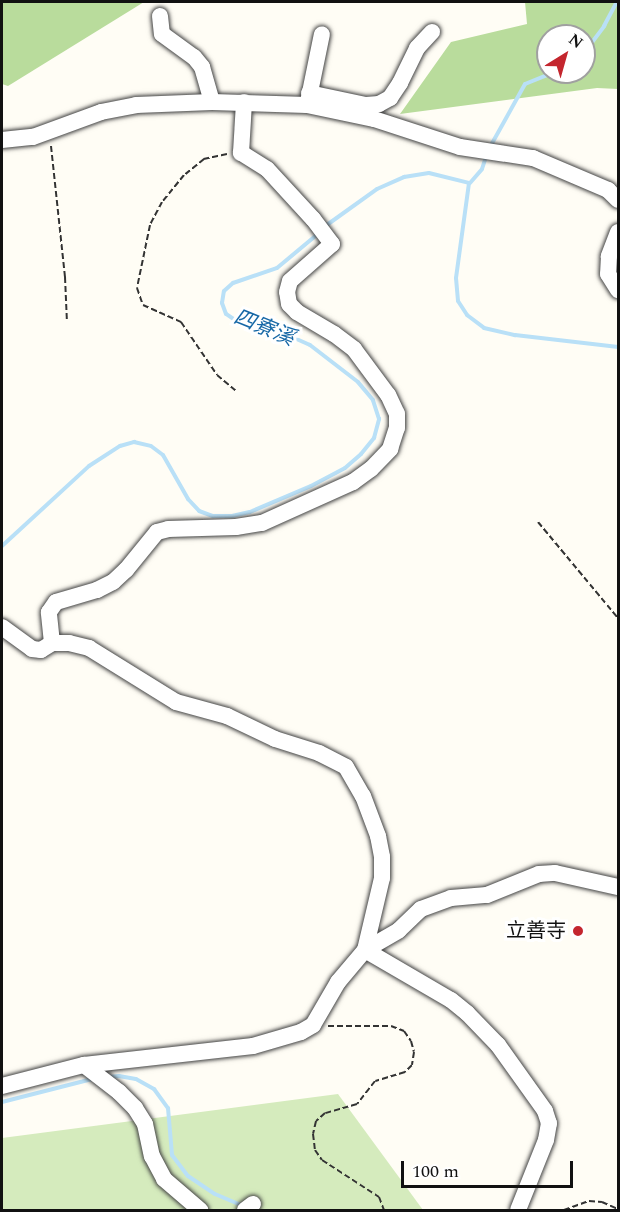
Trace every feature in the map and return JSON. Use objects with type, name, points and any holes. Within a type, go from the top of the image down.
[{"type":"street","points":[[160,16],[162,34],[194,57],[202,67],[212,102]]},
{"type":"street","points":[[2,140],[33,137],[119,108],[308,99],[366,105],[379,104],[395,90],[417,48],[432,32]]},
{"type":"street","points":[[308,99],[322,34]]},
{"type":"street","points":[[308,99],[460,147],[533,158],[608,190],[618,200]]},
{"type":"street","points":[[52,643],[49,612],[56,603],[97,591],[113,582],[126,570],[157,532],[168,529],[236,527],[262,523],[353,483],[371,470],[390,449],[397,428],[397,414],[388,394],[354,350],[334,334],[297,312],[289,304],[287,292],[290,281],[332,244],[313,219],[267,169],[241,153],[244,102]]},
{"type":"street","points":[[618,232],[609,256],[608,274],[618,290]]},
{"type":"street","points":[[2,627],[32,649],[41,650],[52,643],[69,643],[88,648],[176,702],[234,719],[275,739],[319,753],[346,767],[363,796],[378,836],[382,857],[382,878],[365,950]]},
{"type":"street","points":[[2,1086],[84,1065],[253,1046],[301,1032],[313,1025],[338,982],[365,950],[399,930],[421,909],[451,898],[487,895],[539,874],[555,873],[618,887]]},
{"type":"street","points":[[365,950],[451,1000],[466,1013],[498,1045],[545,1112],[549,1123],[546,1140],[518,1210]]},
{"type":"street","points":[[84,1065],[119,1092],[135,1108],[145,1124],[152,1156],[164,1179],[200,1210]]},
{"type":"path","points":[[49,131],[65,277],[67,322]]},
{"type":"path","points":[[236,391],[217,375],[181,322],[142,305],[137,288],[150,225],[162,202],[184,175],[204,159],[220,154],[241,153]]},
{"type":"path","points":[[538,522],[618,618]]},
{"type":"path","points":[[313,1025],[391,1026],[404,1031],[411,1041],[414,1052],[412,1065],[405,1072],[375,1080],[357,1104],[325,1113],[316,1122],[313,1134],[315,1150],[322,1160],[379,1197],[384,1210]]},
{"type":"path","points":[[564,1210],[589,1202],[602,1202],[618,1209]]},
{"type":"green space","points":[[2,2],[144,2],[8,86],[2,84]]},
{"type":"green space","points":[[525,2],[618,2],[618,89],[597,88],[400,114],[451,42],[527,24]]},
{"type":"green space","points":[[338,1094],[423,1210],[2,1210],[2,1138]]},
{"type":"waterway","points":[[596,37],[617,2]]},
{"type":"waterway","points":[[490,147],[525,84],[536,79]]},
{"type":"waterway","points":[[470,183],[482,169],[486,157]]},
{"type":"waterway","name":"四寮溪","points":[[324,227],[377,189],[404,177],[429,173],[469,183],[456,278],[458,301],[467,315],[484,328],[515,335],[618,347]]},
{"type":"waterway","name":"四寮溪","points":[[2,546],[89,466],[120,446],[134,442],[151,446],[163,455],[188,499],[199,511],[213,516],[232,516],[250,512],[311,486],[345,468],[361,454],[374,438],[379,419],[373,400],[358,382],[310,345],[285,334],[238,322],[226,314],[222,303],[224,291],[233,283],[277,268],[319,233]]},
{"type":"waterway","points":[[108,1077],[136,1079],[154,1089],[168,1108],[172,1155],[188,1176],[215,1194],[243,1206]]},
{"type":"waterway","points":[[2,1102],[92,1079]]},
{"type":"place","name":"立善寺","points":[[578,931]]}]
